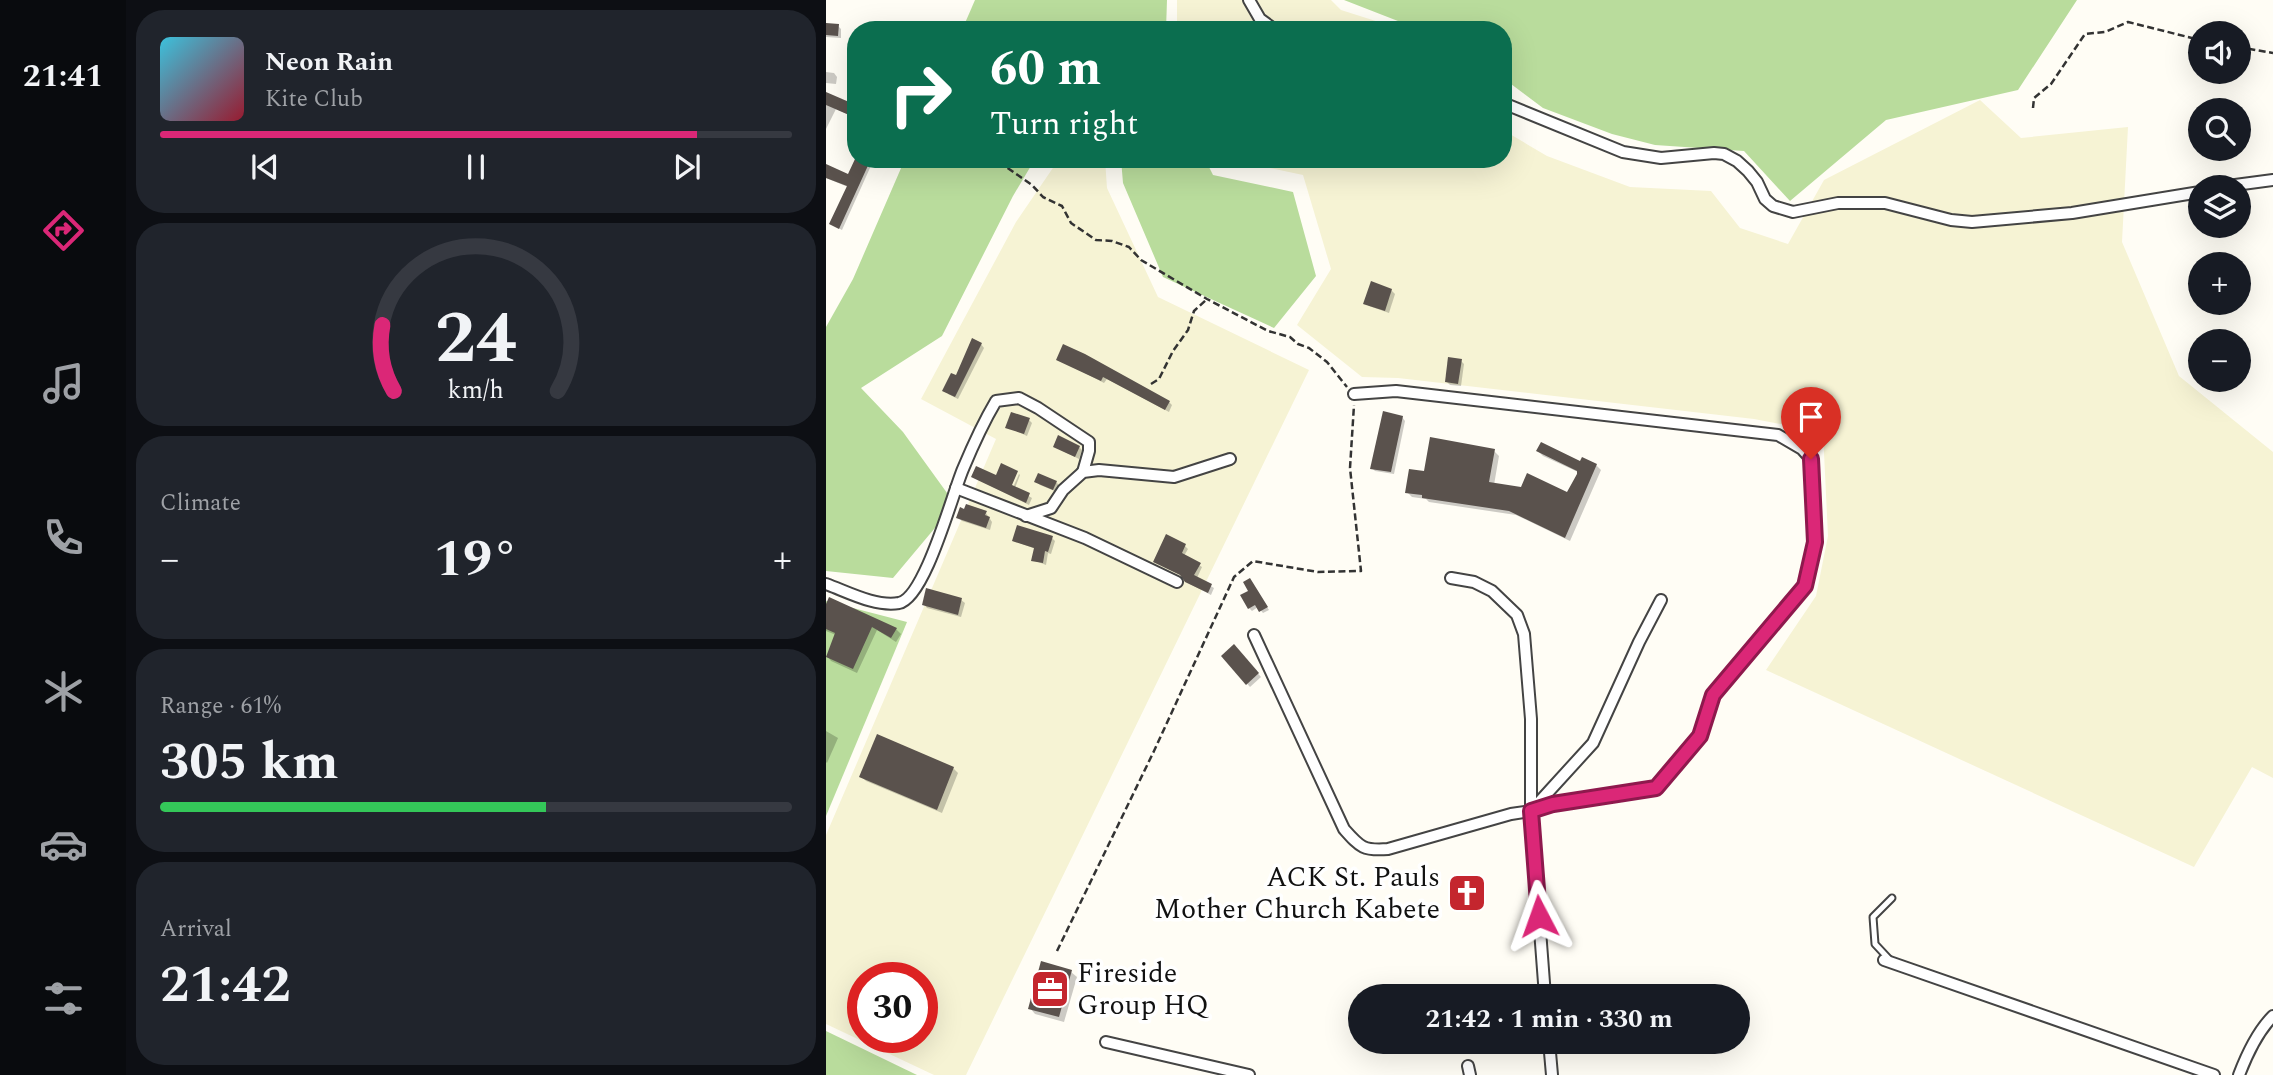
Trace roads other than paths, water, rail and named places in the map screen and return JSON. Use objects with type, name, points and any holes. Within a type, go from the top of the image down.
[{"type":"street","points":[[1249,0],[1263,21]]},
{"type":"street","points":[[1512,107],[1623,152],[1661,158],[1724,154],[1748,170],[1765,199],[1773,206],[1793,212],[1838,203],[1885,203],[1951,220],[1972,222],[2072,213],[2188,193]]},
{"type":"street","points":[[2251,183],[2273,180]]},
{"type":"street","points":[[1254,635],[1344,829],[1357,845],[1370,851],[1388,849],[1553,804],[1656,788],[1700,736],[1713,695],[1805,586],[1815,542],[1811,459],[1802,449],[1778,435],[1396,391],[1354,394]]},
{"type":"street","points":[[826,584],[882,604],[901,603],[912,596],[936,545],[982,425],[996,401],[1019,398],[1088,442],[1089,451],[1083,472],[1063,490],[1051,508],[1026,516]]},
{"type":"street","points":[[1083,472],[1100,470],[1174,477],[1230,459]]},
{"type":"street","points":[[956,488],[1085,538],[1177,582]]},
{"type":"street","points":[[1451,578],[1474,582],[1492,591],[1517,615],[1524,634],[1531,719],[1531,811],[1544,984]]},
{"type":"street","points":[[1531,811],[1593,743],[1661,600]]},
{"type":"street","points":[[1888,961],[2214,1075]]},
{"type":"street","points":[[2239,1075],[2246,1056],[2273,1016]]},
{"type":"street","points":[[1106,1042],[1249,1075]]},
{"type":"street","points":[[1550,1054],[1552,1075]]},
{"type":"lane","points":[[1888,961],[1875,944],[1873,917],[1892,898]]},
{"type":"place","name":"ACK St. Pauls Mother Church Kabete","points":[[1467,893]]},
{"type":"place","name":"Fireside Group HQ","points":[[1050,989]]}]
